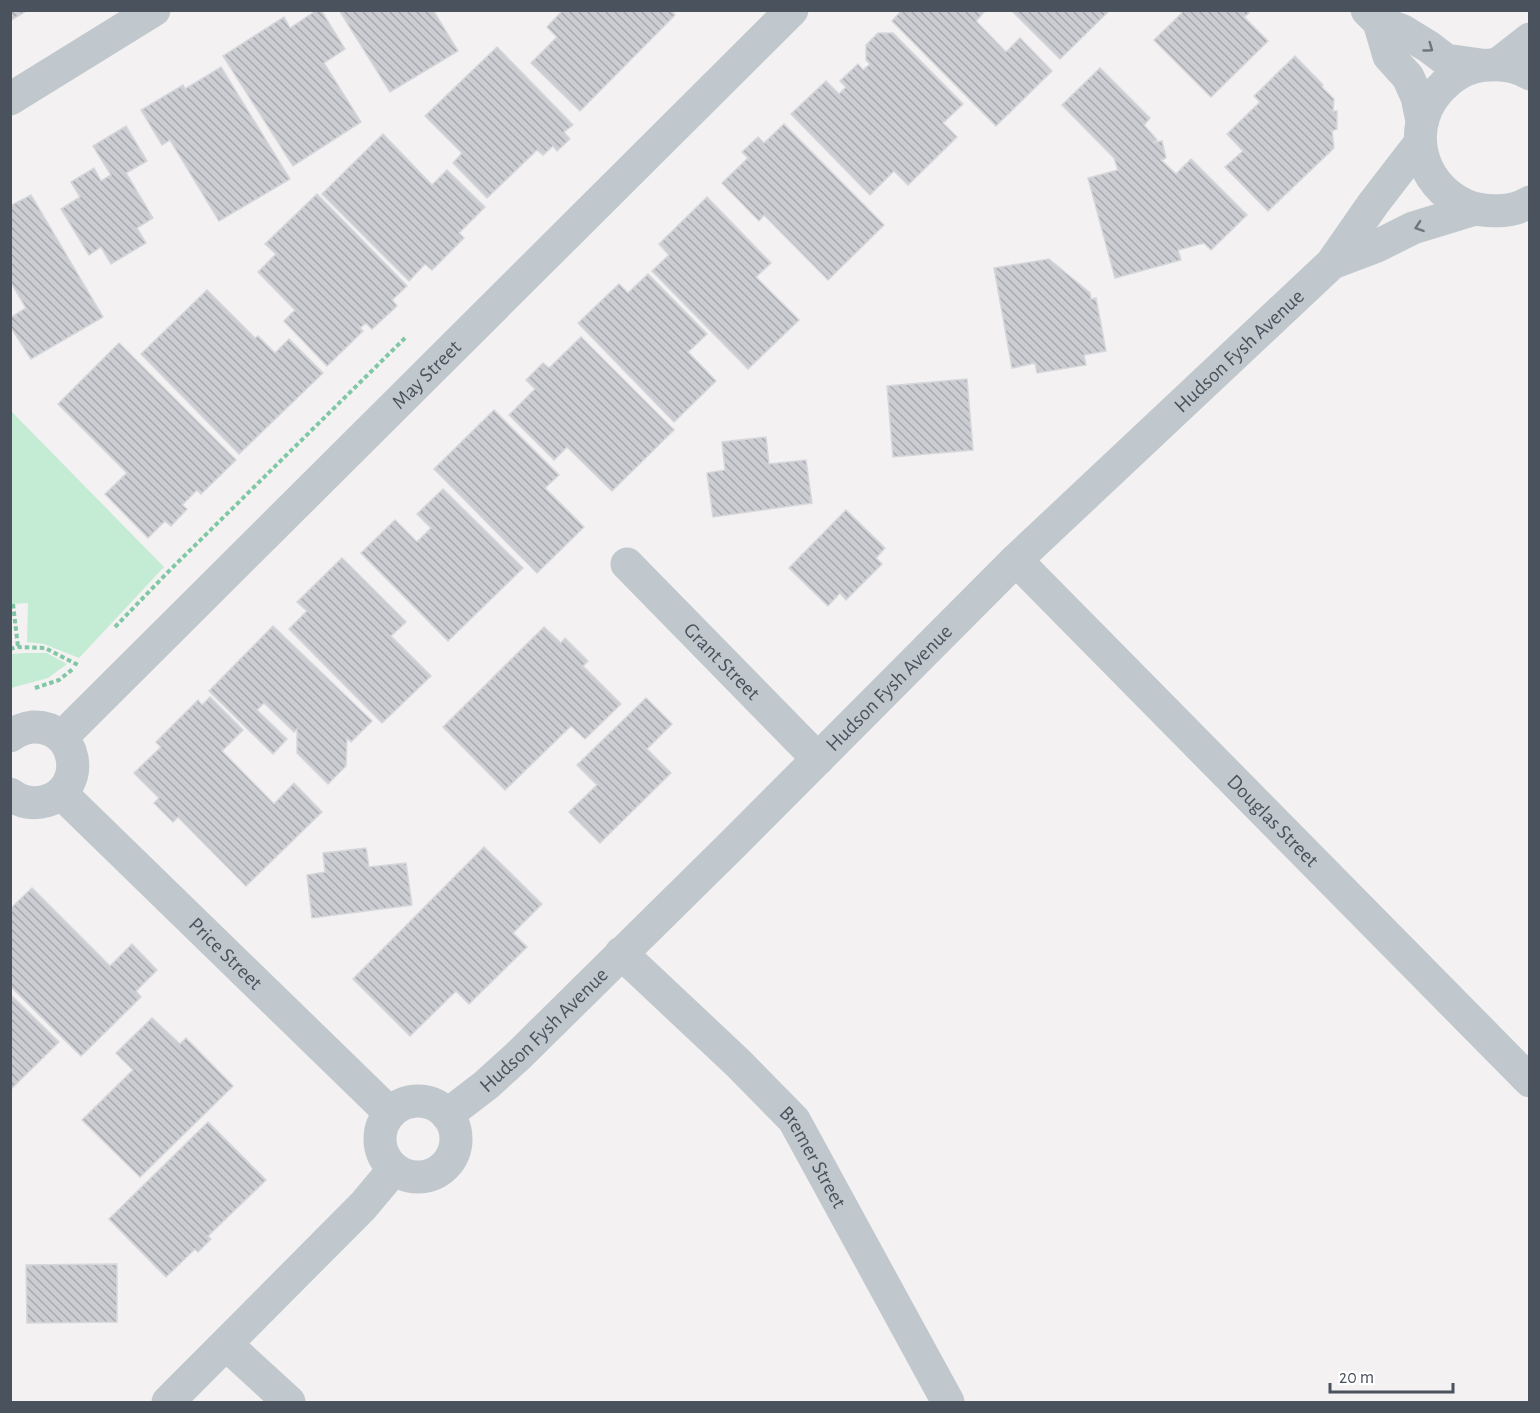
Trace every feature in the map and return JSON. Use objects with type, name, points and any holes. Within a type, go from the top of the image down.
[{"type":"street","points":[[10,99],[154,10]]},
{"type":"street","name":"May Street","points":[[62,737],[792,10]]},
{"type":"street","points":[[1373,16],[1403,31],[1446,60],[1512,66],[1530,74]]},
{"type":"street","points":[[1373,16],[1389,56],[1408,77],[1417,97],[1423,158],[1428,172],[1437,185],[1448,195],[1475,209],[1510,210],[1530,202]]},
{"type":"street","points":[[1332,263],[1421,132],[1428,105],[1437,91],[1464,70],[1489,65],[1530,39]]},
{"type":"street","points":[[1332,263],[1377,246],[1413,228],[1475,209]]},
{"type":"street","name":"Hudson Fysh Avenue","points":[[447,1115],[486,1085],[818,759],[1016,560],[1332,263]]},
{"type":"street","name":"Douglas Street","points":[[1016,560],[1530,1081]]},
{"type":"street","name":"Grant Street","points":[[627,564],[818,759]]},
{"type":"street","points":[[10,735],[25,728],[51,729],[62,737],[73,759],[73,771],[69,783],[51,800],[39,803],[27,802],[10,794]]},
{"type":"street","name":"Price Street","points":[[61,793],[390,1113]]},
{"type":"street","name":"Bremer Street","points":[[621,953],[738,1063],[794,1120],[948,1402]]},
{"type":"street","points":[[413,1102],[426,1102],[438,1107],[447,1115],[456,1136],[451,1157],[445,1166],[426,1177],[414,1178],[394,1169],[387,1162],[380,1142],[380,1131],[390,1113],[413,1102]]},
{"type":"street","points":[[168,1402],[363,1206],[394,1169]]},
{"type":"street","points":[[227,1344],[289,1402]]},
{"type":"path","points":[[110,631],[405,337]]},
{"type":"path","points":[[13,604],[18,647]]},
{"type":"path","points":[[10,649],[45,648],[78,665]]},
{"type":"path","points":[[30,690],[58,680],[86,657]]},
{"type":"green space","points":[[11,411],[164,567],[79,658],[44,644],[27,642],[28,603],[11,604]]},
{"type":"green space","points":[[47,653],[67,664],[48,678],[11,688],[11,654]]},
{"type":"building","points":[[10,10],[28,10],[10,21]]},
{"type":"building","points":[[317,10],[321,10],[345,49],[324,63],[361,122],[293,166],[223,56],[284,17],[290,28]]},
{"type":"building","points":[[339,10],[433,10],[458,51],[390,92]]},
{"type":"building","points":[[563,10],[671,10],[675,15],[580,111],[531,63],[557,37],[547,27]]},
{"type":"building","points":[[902,10],[986,10],[976,21],[1006,52],[1020,38],[1052,71],[996,126],[892,21]]},
{"type":"building","points":[[1011,10],[1110,10],[1060,59]]},
{"type":"building","points":[[1179,10],[1246,10],[1249,13],[1244,17],[1268,41],[1211,97],[1154,40],[1182,13]]},
{"type":"building","points":[[878,33],[893,33],[963,104],[943,123],[957,137],[908,185],[894,171],[870,195],[791,114],[826,81],[839,94],[846,87],[840,81],[858,64],[863,70],[870,64],[866,60],[866,45]]},
{"type":"building","points":[[497,47],[573,125],[564,132],[570,139],[557,151],[553,146],[543,155],[537,150],[487,198],[453,163],[462,153],[425,116]]},
{"type":"building","points":[[1295,56],[1334,99],[1333,111],[1337,111],[1337,129],[1332,131],[1334,148],[1268,211],[1225,167],[1243,151],[1227,134],[1260,102],[1254,96]]},
{"type":"building","points":[[221,67],[290,179],[219,221],[170,140],[162,145],[141,110],[183,85],[185,89]]},
{"type":"building","points":[[1100,68],[1150,118],[1144,125],[1157,140],[1153,143],[1162,141],[1166,158],[1161,160],[1176,174],[1191,159],[1247,215],[1211,250],[1204,243],[1178,250],[1181,260],[1115,278],[1088,178],[1118,170],[1114,158],[1062,105]]},
{"type":"building","points":[[784,124],[884,225],[828,280],[764,215],[759,221],[722,183],[748,158],[742,152],[758,137],[764,143]]},
{"type":"building","points":[[126,126],[147,161],[126,173],[153,218],[137,228],[146,243],[111,264],[101,247],[89,255],[61,209],[80,197],[71,182],[94,168],[101,181],[111,175],[93,146]]},
{"type":"building","points":[[383,134],[432,185],[447,170],[485,207],[459,233],[464,238],[432,270],[425,264],[409,281],[322,194]]},
{"type":"building","points":[[317,194],[407,286],[392,300],[397,306],[372,329],[366,323],[360,328],[363,331],[327,366],[284,321],[295,310],[258,272],[276,254],[265,244]]},
{"type":"building","points":[[31,195],[103,317],[31,359],[10,326],[10,318],[26,308],[10,281],[10,206]]},
{"type":"building","points":[[707,197],[771,263],[756,277],[799,320],[748,369],[652,271],[669,255],[659,244]]},
{"type":"building","points":[[1049,259],[1090,293],[1091,299],[1096,298],[1106,351],[1084,355],[1086,365],[1037,373],[1035,363],[1012,368],[994,268]]},
{"type":"building","points":[[648,274],[707,334],[688,352],[716,381],[674,422],[578,323],[619,284],[628,293]]},
{"type":"building","points":[[207,290],[255,338],[258,336],[275,353],[289,339],[323,373],[239,454],[141,354]]},
{"type":"building","points":[[581,337],[674,430],[612,491],[567,447],[554,460],[509,415],[535,389],[526,380],[543,363],[549,368]]},
{"type":"building","points":[[119,343],[236,460],[201,494],[197,490],[182,505],[187,509],[171,526],[165,521],[148,538],[105,494],[127,473],[58,404]]},
{"type":"building","points":[[967,379],[973,450],[893,457],[887,386]]},
{"type":"building","points":[[494,410],[559,475],[545,488],[584,527],[537,573],[434,469]]},
{"type":"building","points":[[766,437],[769,464],[806,460],[812,503],[713,517],[707,473],[725,470],[722,442]]},
{"type":"building","points":[[443,489],[523,568],[448,641],[361,553],[395,520],[417,542],[431,528],[417,514]]},
{"type":"building","points":[[846,510],[885,548],[876,558],[882,564],[846,600],[840,593],[828,606],[789,568]]},
{"type":"building","points":[[342,558],[406,622],[391,636],[431,676],[382,723],[289,629],[307,611],[297,602]]},
{"type":"building","points":[[273,626],[372,721],[351,742],[347,738],[346,766],[328,784],[297,753],[297,729],[294,732],[264,703],[257,710],[287,739],[273,754],[209,691]]},
{"type":"building","points":[[544,627],[561,643],[565,638],[588,661],[583,666],[621,704],[585,739],[571,726],[505,790],[443,727]]},
{"type":"building","points":[[210,697],[243,730],[222,751],[274,804],[294,783],[322,812],[246,886],[178,817],[173,822],[154,803],[159,798],[134,773],[161,747],[156,742],[198,700],[202,705]]},
{"type":"building","points":[[646,698],[672,724],[647,749],[671,773],[600,843],[569,812],[597,785],[577,765]]},
{"type":"building","points":[[484,847],[542,904],[513,933],[527,947],[469,1004],[456,991],[410,1036],[353,979]]},
{"type":"building","points":[[366,848],[369,867],[406,863],[412,905],[312,918],[307,875],[325,872],[323,853]]},
{"type":"building","points":[[32,888],[110,966],[132,944],[157,970],[136,991],[141,997],[81,1056],[10,986],[10,909]]},
{"type":"building","points":[[10,994],[59,1042],[11,1089],[10,1089]]},
{"type":"building","points":[[152,1018],[180,1044],[186,1038],[233,1086],[140,1177],[82,1120],[133,1070],[116,1053]]},
{"type":"building","points":[[208,1122],[266,1180],[208,1236],[211,1239],[198,1252],[195,1249],[166,1277],[109,1219]]},
{"type":"building","points":[[117,1264],[117,1322],[27,1323],[26,1265]]}]
